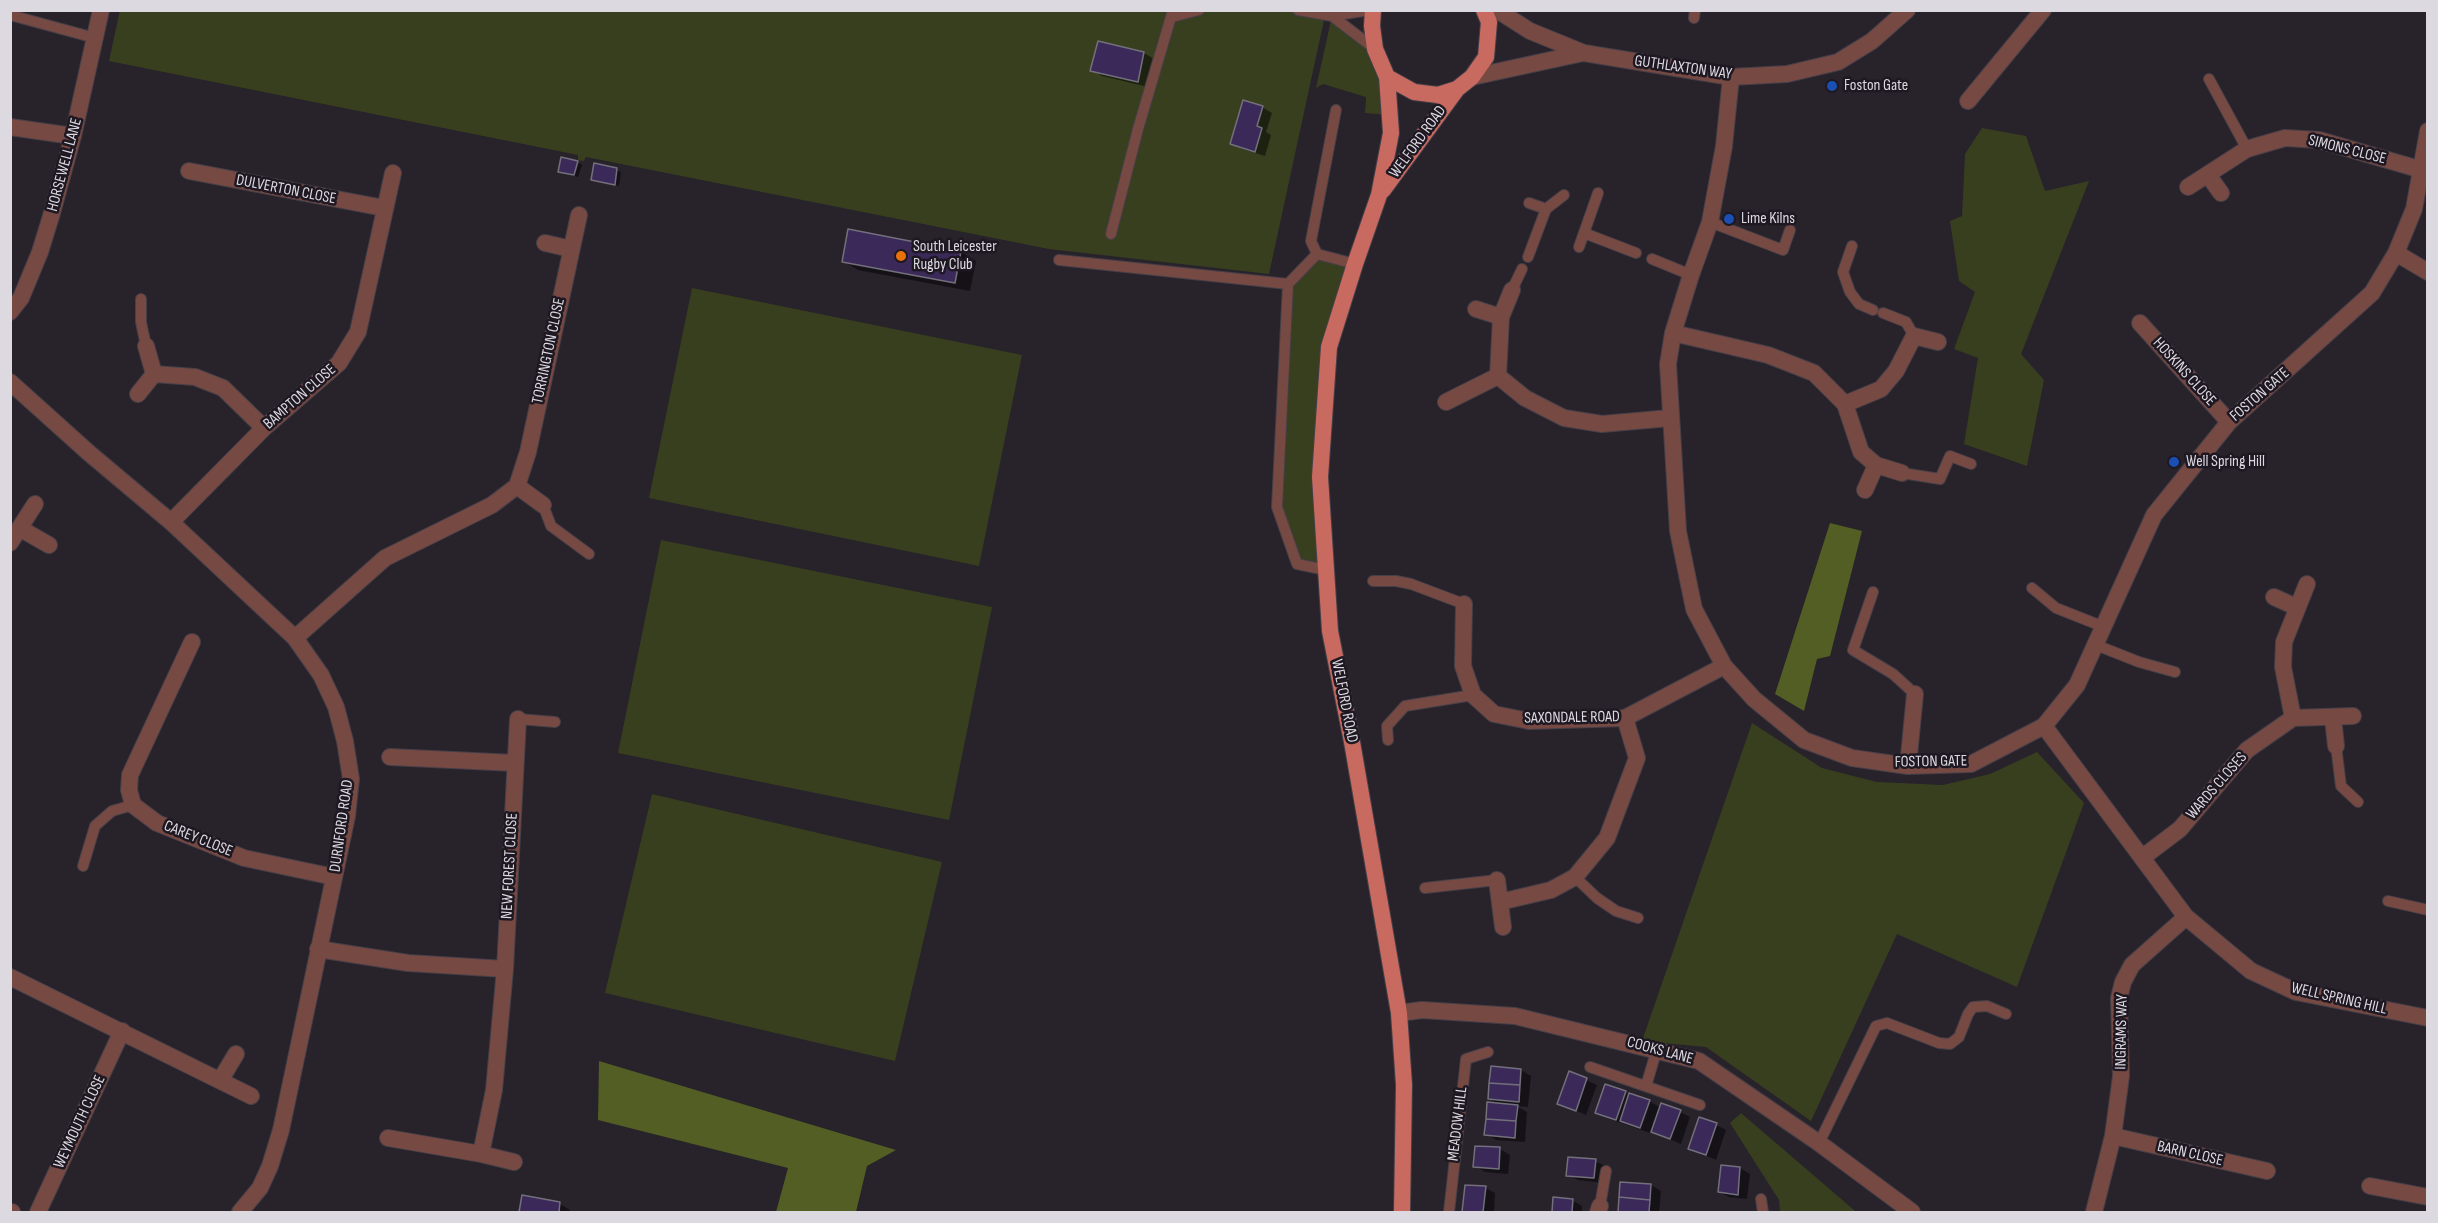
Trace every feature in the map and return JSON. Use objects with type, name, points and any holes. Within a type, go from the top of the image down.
[{"type":"main road","name":"WELFORD ROAD","points":[[1371,10],[1375,49],[1387,77],[1391,133],[1379,195],[1329,347],[1320,477],[1330,631],[1352,742],[1399,1012],[1404,1085],[1402,1212]]},
{"type":"main road","points":[[1472,77],[1486,57],[1489,22],[1484,10]]},
{"type":"main road","points":[[1387,77],[1414,92],[1438,94],[1457,89]]},
{"type":"main road","name":"WELFORD ROAD","points":[[1379,195],[1457,89],[1472,77]]},
{"type":"street","name":"HORSEWELL LANE","points":[[10,312],[21,298],[40,252],[74,136],[101,10]]},
{"type":"street","name":"GUTHLAXTON WAY","points":[[1497,10],[1530,31],[1584,53],[1731,77],[1787,74],[1838,62],[1872,41],[1907,10]]},
{"type":"street","points":[[1968,101],[2043,10]]},
{"type":"street","name":"GUTHLAXTON WAY","points":[[1472,77],[1584,53]]},
{"type":"street","name":"FOSTON GATE","points":[[1731,77],[1724,146],[1710,222],[1690,275],[1673,333],[1668,364],[1678,531],[1694,609],[1724,666],[1754,699],[1804,740],[1852,758],[1908,766],[1971,764],[2044,726],[2077,685],[2154,515],[2229,422],[2372,293],[2396,253],[2414,209],[2427,131]]},
{"type":"street","points":[[10,127],[74,136]]},
{"type":"street","name":"SIMONS CLOSE","points":[[2188,187],[2247,148],[2285,138],[2319,140],[2422,170]]},
{"type":"street","name":"DULVERTON CLOSE","points":[[189,171],[384,208]]},
{"type":"street","name":"BAMPTON CLOSE","points":[[171,522],[264,428],[339,363],[358,332],[393,173]]},
{"type":"street","points":[[2208,175],[2221,193]]},
{"type":"street","name":"TORRINGTON CLOSE","points":[[517,486],[528,452],[579,215]]},
{"type":"street","points":[[545,243],[571,249]]},
{"type":"street","points":[[2396,253],[2427,272]]},
{"type":"street","points":[[1498,376],[1501,317],[1512,290]]},
{"type":"street","points":[[1476,309],[1501,317]]},
{"type":"street","name":"HOSKINS CLOSE","points":[[2140,323],[2229,422]]},
{"type":"street","points":[[1673,333],[1768,356],[1814,373],[1845,404],[1861,452],[1876,465],[1902,473]]},
{"type":"street","points":[[1845,404],[1881,389],[1896,371],[1914,336],[1938,342]]},
{"type":"street","points":[[146,346],[154,374]]},
{"type":"street","points":[[154,374],[195,376],[223,388],[264,428]]},
{"type":"street","points":[[138,394],[154,374]]},
{"type":"street","points":[[1446,402],[1498,376]]},
{"type":"street","points":[[1498,376],[1525,398],[1564,418],[1602,424],[1670,417]]},
{"type":"street","name":"DURNFORD ROAD","points":[[10,381],[89,453],[171,522],[295,638],[321,675],[336,707],[345,741],[351,779],[346,816],[281,1130],[270,1166],[260,1188],[240,1212]]},
{"type":"street","points":[[1865,490],[1876,465]]},
{"type":"street","points":[[295,638],[385,558],[492,506],[517,486],[543,505]]},
{"type":"street","points":[[10,543],[21,529],[34,504]]},
{"type":"street","points":[[21,529],[49,544]]},
{"type":"street","points":[[2307,584],[2284,642],[2283,667],[2293,718],[2354,717]]},
{"type":"street","points":[[2274,597],[2296,607]]},
{"type":"street","name":"SAXONDALE ROAD","points":[[1464,604],[1463,666],[1473,694],[1494,714],[1529,721],[1625,718],[1724,666]]},
{"type":"street","points":[[133,805],[129,790],[130,775],[192,642]]},
{"type":"street","points":[[1908,766],[1915,694]]},
{"type":"street","points":[[2332,717],[2336,746]]},
{"type":"street","points":[[1500,902],[1551,890],[1575,877],[1607,838],[1636,758],[1625,718]]},
{"type":"street","name":"WARDS CLOSES","points":[[2143,857],[2180,829],[2247,750],[2293,718]]},
{"type":"street","name":"NEW FOREST CLOSE","points":[[482,1154],[494,1090],[505,969],[518,719]]},
{"type":"street","name":"WELL SPRING HILL","points":[[2044,726],[2186,917],[2251,971],[2296,992],[2427,1018]]},
{"type":"street","points":[[390,757],[515,763]]},
{"type":"street","name":"CAREY CLOSE","points":[[133,805],[157,823],[244,858],[334,878]]},
{"type":"street","points":[[1497,880],[1503,927]]},
{"type":"street","name":"INGRAMS WAY","points":[[2094,1212],[2113,1136],[2121,1076],[2119,998],[2123,982],[2132,965],[2186,917]]},
{"type":"street","points":[[318,949],[408,963],[505,969]]},
{"type":"street","points":[[10,977],[221,1079],[251,1096]]},
{"type":"street","name":"COOKS LANE","points":[[1399,1012],[1422,1010],[1515,1016],[1699,1061],[1820,1143],[1912,1212]]},
{"type":"street","name":"WEYMOUTH CLOSE","points":[[38,1212],[122,1032]]},
{"type":"street","points":[[221,1079],[236,1054]]},
{"type":"street","name":"BARN CLOSE","points":[[2113,1136],[2267,1171]]},
{"type":"street","points":[[388,1138],[482,1154],[514,1162]]},
{"type":"street","points":[[2370,1186],[2427,1197]]},
{"type":"lane","points":[[1111,234],[1138,129],[1172,14],[1198,10]]},
{"type":"lane","points":[[1298,10],[1332,16],[1371,10]]},
{"type":"lane","points":[[10,15],[95,38]]},
{"type":"lane","points":[[1332,16],[1375,49]]},
{"type":"lane","points":[[2209,79],[2247,148]]},
{"type":"lane","points":[[1317,254],[1311,241],[1336,110]]},
{"type":"lane","points":[[1579,247],[1598,193]]},
{"type":"lane","points":[[1528,257],[1546,209],[1564,195]]},
{"type":"lane","points":[[1528,203],[1546,209]]},
{"type":"lane","points":[[1710,222],[1783,250],[1790,230]]},
{"type":"lane","points":[[1584,233],[1636,253]]},
{"type":"lane","points":[[1852,246],[1843,272],[1850,292],[1859,304],[1906,322],[1914,336]]},
{"type":"lane","points":[[1317,254],[1355,264]]},
{"type":"lane","points":[[1317,254],[1288,284],[1277,507],[1297,564],[1326,570]]},
{"type":"lane","points":[[1652,259],[1690,275]]},
{"type":"lane","points":[[1059,260],[1288,284]]},
{"type":"lane","points":[[1512,290],[1522,269]]},
{"type":"lane","points":[[141,299],[141,322],[146,346]]},
{"type":"lane","points":[[1902,473],[1940,479],[1950,456],[1971,464]]},
{"type":"lane","points":[[543,505],[550,526],[589,554]]},
{"type":"lane","points":[[1373,581],[1412,584],[1464,604]]},
{"type":"lane","points":[[2032,588],[2056,608],[2104,627]]},
{"type":"lane","points":[[1873,592],[1853,650],[1893,674],[1915,694]]},
{"type":"lane","points":[[2096,645],[2139,662],[2175,672]]},
{"type":"lane","points":[[1388,740],[1387,726],[1405,706],[1473,694]]},
{"type":"lane","points":[[518,719],[555,722]]},
{"type":"lane","points":[[2336,746],[2341,786],[2358,802]]},
{"type":"lane","points":[[83,866],[95,826],[112,811],[133,805]]},
{"type":"lane","points":[[1575,877],[1597,898],[1616,911],[1638,918]]},
{"type":"lane","points":[[1425,888],[1497,880]]},
{"type":"lane","points":[[2388,901],[2427,910]]},
{"type":"lane","points":[[1820,1143],[1876,1026],[1887,1023],[1939,1043],[1950,1044],[1959,1036],[1968,1014],[1974,1007],[1987,1006],[2006,1014]]},
{"type":"lane","points":[[1646,1086],[1657,1049]]},
{"type":"lane","name":"MEADOW HILL","points":[[1449,1212],[1466,1059],[1488,1052]]},
{"type":"lane","points":[[1590,1067],[1700,1106]]},
{"type":"lane","points":[[1599,1209],[1606,1172]]},
{"type":"lane","points":[[1761,1199],[1763,1212]]},
{"type":"green space","points":[[120,10],[1326,11],[1269,274],[1049,249],[586,157],[584,161],[578,160],[578,155],[109,61]]},
{"type":"green space","points":[[1332,16],[1375,49],[1390,115],[1365,113],[1366,97],[1323,84],[1316,88]]},
{"type":"green space","points":[[1982,128],[2026,136],[2045,191],[2089,181],[2021,354],[2044,380],[2027,466],[1964,444],[1978,358],[1954,349],[1975,292],[1959,281],[1950,221],[1962,216],[1965,154]]},
{"type":"green space","points":[[1317,254],[1355,264],[1329,347],[1326,570],[1297,564],[1277,507],[1288,284]]},
{"type":"green space","points":[[692,288],[1022,355],[979,566],[649,498]]},
{"type":"green space","points":[[1830,523],[1862,531],[1830,656],[1817,659],[1804,711],[1775,694]]},
{"type":"green space","points":[[661,540],[992,607],[949,820],[618,753]]},
{"type":"green space","points":[[1752,723],[1822,768],[1877,782],[1943,785],[1990,774],[2037,752],[2084,803],[2017,987],[1897,934],[1811,1121],[1706,1047],[1642,1041]]},
{"type":"green space","points":[[652,794],[942,862],[895,1061],[605,993]]},
{"type":"green space","points":[[599,1061],[896,1150],[867,1166],[856,1212],[776,1212],[788,1168],[598,1120]]},
{"type":"green space","points":[[1741,1113],[1855,1212],[1780,1212],[1779,1200],[1730,1123]]},
{"type":"building","points":[[1098,41],[1144,52],[1138,82],[1090,71]]},
{"type":"building","points":[[1243,100],[1263,106],[1257,126],[1262,128],[1255,152],[1230,144]]},
{"type":"building","points":[[561,157],[578,161],[574,175],[558,172]]},
{"type":"building","points":[[594,163],[617,168],[615,185],[591,180]]},
{"type":"building","name":"South Leicester Rugby Club","points":[[848,229],[961,251],[955,283],[842,262]]},
{"type":"building","points":[[1491,1066],[1521,1069],[1520,1085],[1489,1083]]},
{"type":"building","points":[[1569,1071],[1587,1078],[1576,1111],[1557,1104]]},
{"type":"building","points":[[1489,1083],[1520,1085],[1519,1102],[1488,1099]]},
{"type":"building","points":[[1605,1084],[1626,1091],[1616,1120],[1595,1113]]},
{"type":"building","points":[[1629,1093],[1650,1100],[1640,1128],[1620,1121]]},
{"type":"building","points":[[1487,1102],[1518,1105],[1516,1121],[1486,1119]]},
{"type":"building","points":[[1661,1103],[1681,1110],[1670,1139],[1651,1132]]},
{"type":"building","points":[[1699,1117],[1717,1123],[1706,1155],[1688,1149]]},
{"type":"building","points":[[1486,1119],[1516,1121],[1515,1138],[1484,1135]]},
{"type":"building","points":[[1475,1146],[1500,1147],[1499,1169],[1473,1167]]},
{"type":"building","points":[[1568,1157],[1596,1159],[1594,1178],[1566,1176]]},
{"type":"building","points":[[1721,1165],[1740,1167],[1738,1195],[1718,1192]]},
{"type":"building","points":[[1620,1182],[1651,1184],[1650,1200],[1619,1197]]},
{"type":"building","points":[[1465,1185],[1486,1186],[1483,1212],[1462,1212]]},
{"type":"building","points":[[522,1195],[560,1202],[559,1212],[519,1212]]},
{"type":"building","points":[[1553,1197],[1573,1199],[1572,1212],[1552,1212]]},
{"type":"building","points":[[1619,1197],[1650,1200],[1649,1212],[1618,1212]]},
{"type":"place","name":"Foston Gate","points":[[1832,86]]},
{"type":"place","name":"Lime Kilns","points":[[1729,219]]},
{"type":"place","name":"South Leicester Rugby Club","points":[[901,256]]},
{"type":"place","name":"Well Spring Hill","points":[[2174,462]]}]
